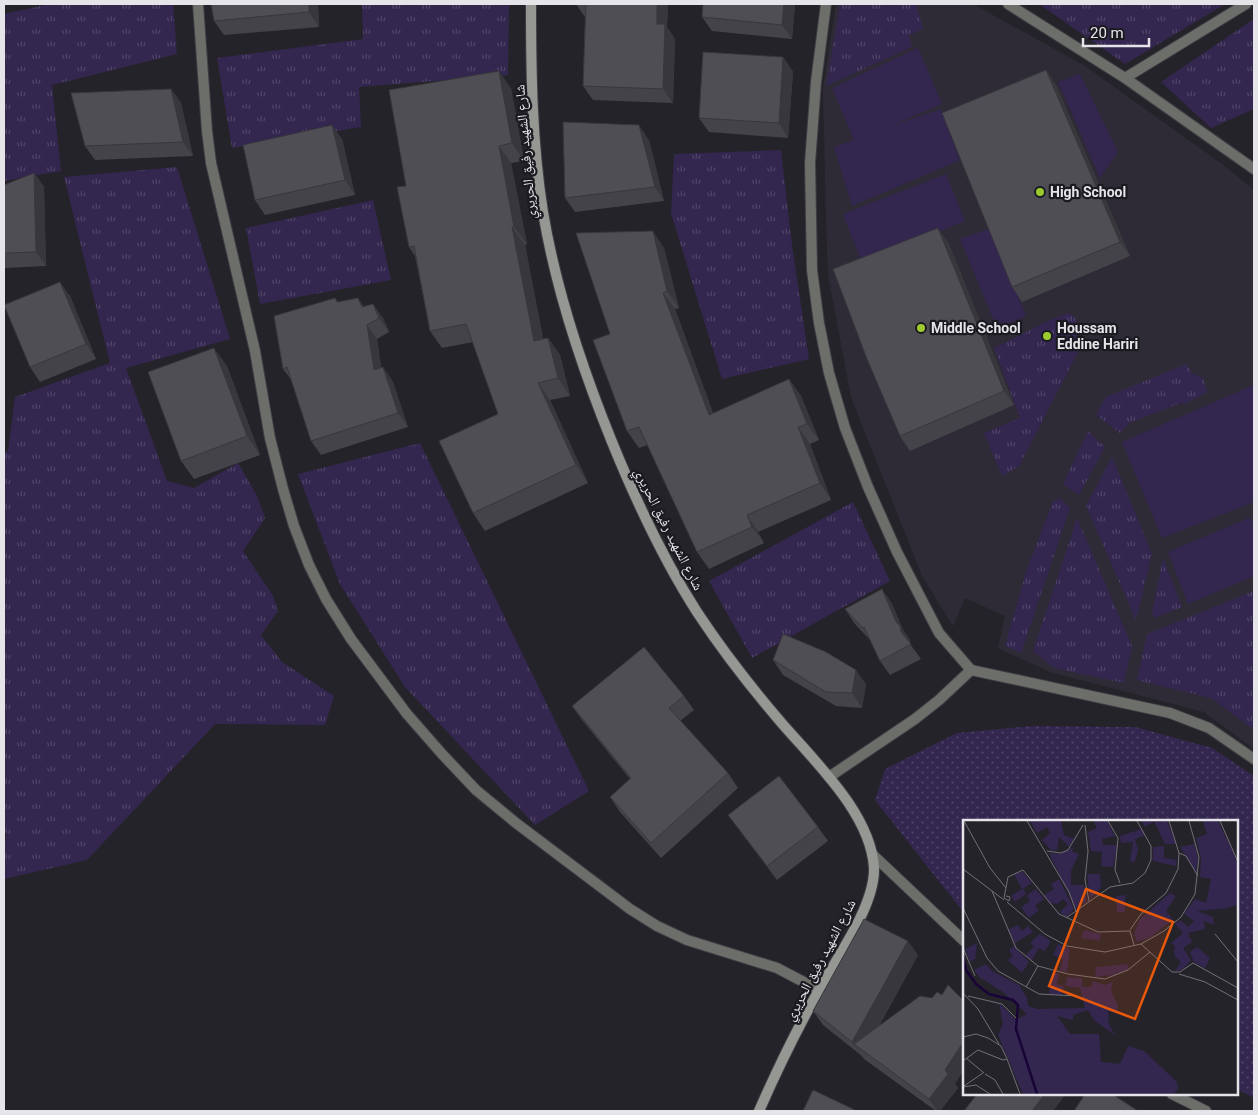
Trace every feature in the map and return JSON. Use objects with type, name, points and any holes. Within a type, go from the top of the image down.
[{"type":"street","points":[[198,4],[211,163],[255,351],[270,438],[285,498],[309,565],[326,599],[346,631],[407,714],[442,754],[476,790],[516,823],[630,909],[657,926],[687,940],[776,968],[819,990]]},
{"type":"street","name":"شارع الشهيد رفيق الحريري","points":[[531,4],[532,95],[543,210],[560,288],[573,333],[601,414],[630,486],[678,582],[724,651],[778,720],[829,777],[849,805],[869,841],[872,854],[873,877],[869,898],[852,934],[819,990],[759,1111]]},
{"type":"street","points":[[826,4],[816,82],[810,163],[812,270],[819,323],[829,373],[845,428],[868,487],[897,552],[939,633],[970,670],[1170,713],[1209,728],[1254,759]]},
{"type":"street","points":[[1008,4],[1125,78],[1254,169]]},
{"type":"street","points":[[1125,78],[1246,4]]},
{"type":"street","points":[[829,777],[915,719],[939,700],[970,670]]},
{"type":"street","points":[[872,854],[963,940]]},
{"type":"street","points":[[1174,1095],[1206,1111]]},
{"type":"shaded area","name":"Houssam Eddine Hariri","points":[[836,4],[973,4],[1085,66],[1222,164],[1254,190],[1254,749],[1204,712],[1050,672],[998,648],[1005,616],[965,598],[953,626],[922,576],[851,397],[828,275],[823,87]]},
{"type":"green space","points":[[50,4],[173,4],[177,54],[52,85],[61,171],[4,181],[4,14]]},
{"type":"green space","points":[[362,4],[509,4],[508,75],[359,87],[361,127],[232,148],[217,58],[363,39]]},
{"type":"green space","points":[[840,4],[916,4],[923,29],[909,35],[912,47],[826,86]]},
{"type":"green space","points":[[1039,4],[1225,4],[1125,64]]},
{"type":"green space","points":[[1254,19],[1254,109],[1211,128],[1161,82]]},
{"type":"green space","points":[[918,48],[942,104],[888,127],[941,109],[960,160],[852,206],[834,147],[854,140],[832,88]]},
{"type":"green space","points":[[1080,74],[1118,152],[1100,178],[1058,82]]},
{"type":"green space","points":[[781,150],[792,245],[809,359],[722,379],[671,213],[674,154]]},
{"type":"green space","points":[[177,167],[230,339],[126,368],[167,481],[194,488],[238,463],[257,496],[265,518],[243,551],[273,596],[278,611],[261,635],[282,662],[334,696],[325,725],[215,724],[87,860],[4,879],[4,843],[7,835],[4,829],[4,453],[8,451],[15,397],[110,363],[64,177]]},
{"type":"green space","points":[[946,174],[965,221],[862,263],[843,214]]},
{"type":"green space","points":[[373,200],[391,280],[260,304],[246,228]]},
{"type":"green space","points":[[989,229],[1026,316],[997,328],[960,239]]},
{"type":"green space","points":[[1068,313],[1075,317],[1079,350],[1019,466],[1002,476],[984,433],[1020,418],[994,348]]},
{"type":"green space","points":[[1186,364],[1192,373],[1203,378],[1207,392],[1185,404],[1181,403],[1129,423],[1120,433],[1096,415],[1106,397]]},
{"type":"green space","points":[[1254,385],[1254,502],[1162,538],[1122,442]]},
{"type":"green space","points":[[1088,431],[1105,447],[1079,495],[1063,484]]},
{"type":"green space","points":[[420,443],[589,791],[535,825],[405,687],[340,584],[298,474]]},
{"type":"green space","points":[[1112,457],[1152,554],[1136,620],[1086,506]]},
{"type":"green space","points":[[1060,498],[1070,508],[1021,653],[1005,646],[1027,569],[1053,502]]},
{"type":"green space","points":[[853,502],[890,581],[752,658],[709,581]]},
{"type":"green space","points":[[1077,518],[1132,646],[1124,683],[1054,668],[1033,651]]},
{"type":"green space","points":[[1249,518],[1254,523],[1254,576],[1188,604],[1168,552]]},
{"type":"green space","points":[[1163,558],[1182,607],[1155,618],[1152,613]]},
{"type":"green space","points":[[1254,591],[1254,730],[1211,698],[1137,680],[1147,634]]},
{"type":"green space","points":[[1032,726],[1135,727],[1212,748],[1254,776],[1254,1098],[1238,1090],[1238,820],[963,820],[963,912],[875,800],[885,769],[957,733]]},
{"type":"building","points":[[211,4],[309,4],[309,12],[214,21]]},
{"type":"building","points":[[586,4],[657,4],[657,24],[665,24],[663,89],[583,86]]},
{"type":"building","points":[[703,4],[784,4],[782,25],[702,17]]},
{"type":"building","points":[[703,52],[783,57],[779,123],[699,118]]},
{"type":"building","name":"High School","points":[[1046,70],[1120,242],[1012,287],[942,113]]},
{"type":"building","points":[[499,71],[512,143],[499,146],[514,227],[512,227],[534,341],[548,338],[558,378],[538,383],[576,465],[473,513],[439,441],[498,414],[466,324],[430,331],[414,246],[409,247],[397,187],[406,186],[389,90]]},
{"type":"building","points":[[171,89],[183,142],[85,146],[71,93]]},
{"type":"building","points":[[563,122],[639,125],[655,187],[565,198]]},
{"type":"building","points":[[332,125],[345,180],[255,200],[243,145]]},
{"type":"building","points":[[34,173],[36,252],[4,253],[4,185]]},
{"type":"building","name":"Middle School","points":[[938,228],[1004,391],[900,436],[867,359],[833,269]]},
{"type":"building","points":[[653,231],[667,291],[663,293],[709,415],[789,379],[807,424],[798,427],[820,483],[747,515],[752,527],[697,552],[639,427],[627,431],[593,340],[610,334],[576,233]]},
{"type":"building","points":[[60,282],[86,344],[30,367],[4,305]]},
{"type":"building","points":[[335,298],[337,302],[358,298],[362,307],[373,304],[379,318],[367,325],[374,370],[383,367],[398,413],[311,441],[287,367],[283,369],[274,316]]},
{"type":"building","points":[[214,348],[247,436],[181,461],[148,372]]},
{"type":"building","points":[[882,589],[896,622],[900,626],[901,632],[911,644],[880,661],[864,627],[864,629],[845,609]]},
{"type":"building","points":[[783,634],[826,652],[856,670],[852,693],[826,692],[773,660]]},
{"type":"building","points":[[644,647],[684,696],[669,708],[728,773],[651,843],[610,797],[631,778],[572,706]]},
{"type":"building","points":[[779,776],[818,827],[767,866],[728,815]]},
{"type":"building","points":[[864,919],[908,941],[852,1042],[813,1011]]},
{"type":"building","points":[[948,985],[963,1000],[963,1043],[945,1070],[948,1074],[929,1099],[854,1044],[920,996],[932,998],[937,992],[942,995]]},
{"type":"building","points":[[813,1090],[855,1110],[803,1111]]},
{"type":"building","points":[[976,1095],[1044,1095],[1032,1111],[964,1111]]},
{"type":"building","points":[[1084,1095],[1114,1095],[1138,1111],[1074,1111]]},
{"type":"place","name":"High School","points":[[1040,192]]},
{"type":"place","name":"Middle School","points":[[921,328]]},
{"type":"place","name":"Houssam Eddine Hariri","points":[[1047,336]]}]
